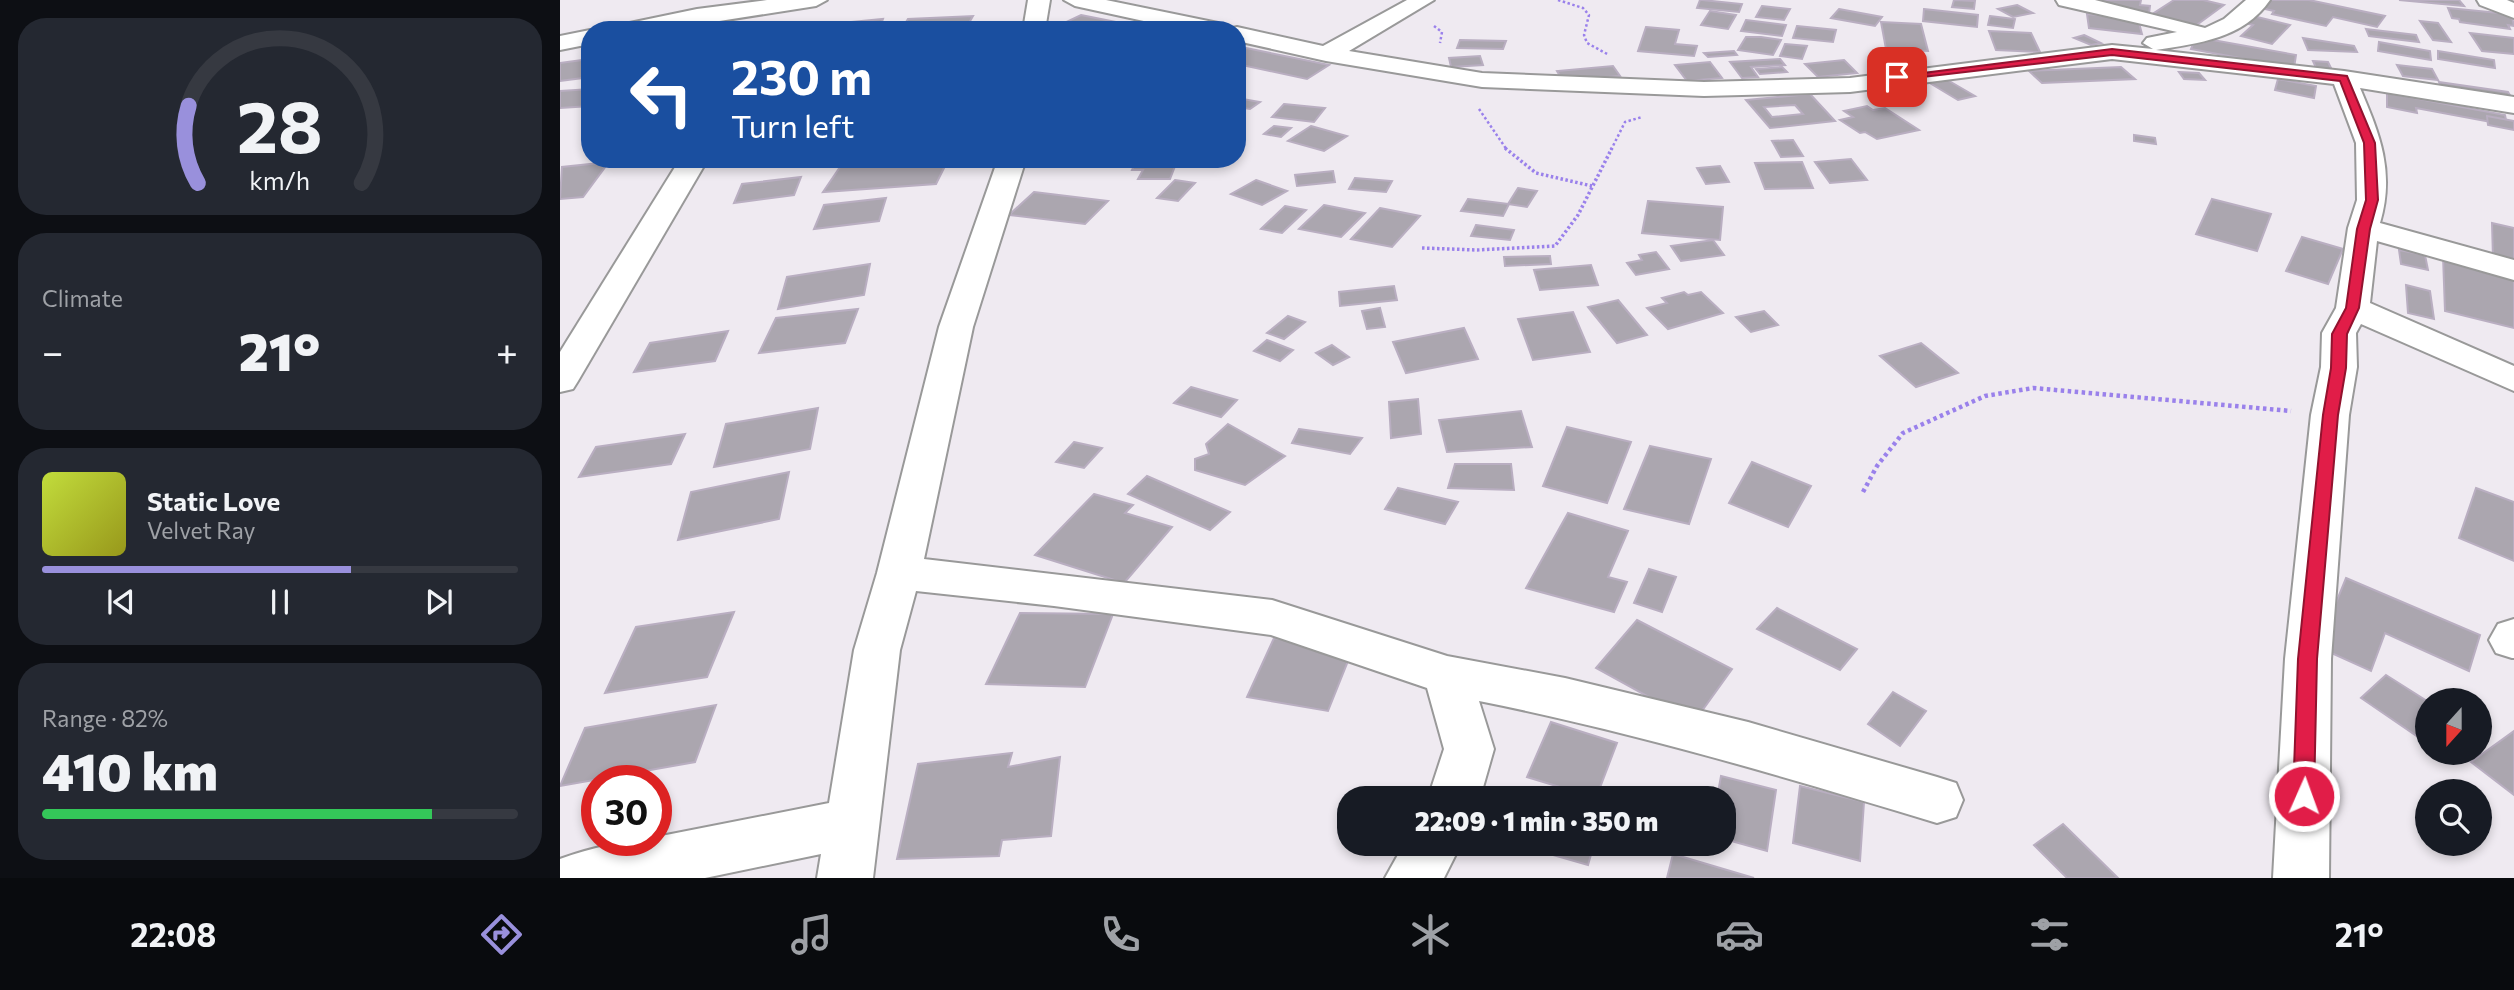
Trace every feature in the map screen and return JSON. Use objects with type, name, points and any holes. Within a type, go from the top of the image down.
[{"type":"street","points":[[682,21],[816,0]]},
{"type":"street","points":[[1036,21],[1039,0]]},
{"type":"street","points":[[1075,0],[1175,21]]},
{"type":"street","points":[[2067,0],[2209,34]]},
{"type":"street","points":[[1246,36],[1326,54],[1482,80],[1704,89],[1850,85],[1912,75],[2112,52],[2209,34],[2232,24],[2259,0]]},
{"type":"street","points":[[2488,0],[2514,11]]},
{"type":"street","points":[[780,21],[791,3]]},
{"type":"street","points":[[1326,54],[1417,4]]},
{"type":"street","points":[[560,43],[581,39]]},
{"type":"street","points":[[2112,52],[2344,78],[2514,105]]},
{"type":"street","points":[[2301,878],[2308,659],[2330,415],[2339,368],[2339,334],[2353,308],[2364,229],[2372,200],[2370,143],[2344,78]]},
{"type":"street","points":[[560,381],[689,168]]},
{"type":"street","points":[[845,878],[877,650],[899,573],[956,327],[1009,168]]},
{"type":"street","points":[[2364,229],[2514,270]]},
{"type":"street","points":[[2353,308],[2514,380]]},
{"type":"street","points":[[899,573],[1054,589],[1272,618],[1447,675],[1565,698],[1735,741],[1937,800]]},
{"type":"street","points":[[1447,675],[1469,749],[1458,786]]},
{"type":"street","points":[[579,878],[853,823]]},
{"type":"street","points":[[1413,878],[1427,856]]},
{"type":"path","points":[[1558,0],[1583,8],[1589,15],[1584,35],[1587,43],[1657,86]]},
{"type":"path","points":[[1416,70],[1443,40],[1442,32],[1417,4]]},
{"type":"path","points":[[1482,80],[1478,107],[1505,150],[1532,174],[1556,182],[1592,186]]},
{"type":"path","points":[[1422,248],[1478,250],[1555,246],[1578,215],[1625,122],[1671,110],[1704,89]]},
{"type":"path","points":[[1863,492],[1877,466],[1903,433],[1985,396],[2005,390],[2033,388],[2330,415]]},
{"type":"building","points":[[1700,0],[1742,4],[1739,12],[1697,8]]},
{"type":"building","points":[[1954,0],[1975,1],[1974,9],[1952,7]]},
{"type":"building","points":[[2096,0],[2141,0],[2140,5],[2150,6],[2149,14],[2094,6]]},
{"type":"building","points":[[2174,0],[2203,0],[2224,5],[2194,27],[2151,15]]},
{"type":"building","points":[[2267,0],[2309,0],[2385,16],[2377,27],[2333,17],[2326,26],[2272,14],[2274,11],[2260,8]]},
{"type":"building","points":[[2399,0],[2459,0],[2464,6]]},
{"type":"building","points":[[2017,5],[2033,13],[2013,17],[1998,9]]},
{"type":"building","points":[[1762,6],[1790,9],[1784,20],[1756,17]]},
{"type":"building","points":[[2448,8],[2499,13],[2512,17],[2514,26],[2508,25],[2510,29],[2460,22],[2459,19],[2452,18]]},
{"type":"building","points":[[1839,9],[1882,17],[1875,26],[1831,18]]},
{"type":"building","points":[[1924,9],[1978,15],[1977,27],[1923,21]]},
{"type":"building","points":[[1710,11],[1736,15],[1728,29],[1701,25]]},
{"type":"building","points":[[2087,14],[2138,19],[2142,34],[2089,28]]},
{"type":"building","points":[[1081,15],[1111,21],[1068,21]]},
{"type":"building","points":[[2249,15],[2290,25],[2272,44],[2241,36],[2253,25],[2241,22]]},
{"type":"building","points":[[973,16],[970,21],[907,21]]},
{"type":"building","points":[[1990,16],[2015,19],[2013,28],[1988,25]]},
{"type":"building","points":[[1746,20],[1786,25],[1782,36],[1741,31]]},
{"type":"building","points":[[2420,21],[2438,23],[2451,42],[2433,40]]},
{"type":"building","points":[[1881,22],[1921,24],[1928,51],[1886,49]]},
{"type":"building","points":[[1797,26],[1836,30],[1833,42],[1793,38]]},
{"type":"building","points":[[1646,27],[1679,30],[1675,44],[1697,46],[1694,56],[1638,51]]},
{"type":"building","points":[[2366,29],[2416,35],[2419,42],[2369,36]]},
{"type":"building","points":[[1989,31],[2031,33],[2040,52],[1996,50]]},
{"type":"building","points":[[2470,33],[2514,38],[2514,54],[2482,51]]},
{"type":"building","points":[[2084,35],[2101,43],[2091,45],[2074,38]]},
{"type":"building","points":[[1746,37],[1781,40],[1773,55],[1738,50]]},
{"type":"building","points":[[2196,37],[2296,55],[2294,68],[2191,49]]},
{"type":"building","points":[[2303,38],[2354,46],[2357,52],[2308,50]]},
{"type":"building","points":[[1460,40],[1506,41],[1503,49],[1457,48]]},
{"type":"building","points":[[2379,42],[2430,51],[2431,60],[2378,51]]},
{"type":"building","points":[[1785,44],[1807,46],[1802,59],[1780,56]]},
{"type":"building","points":[[1246,48],[1329,65],[1307,79],[1246,66]]},
{"type":"building","points":[[1734,51],[1737,55],[1708,57],[1704,53]]},
{"type":"building","points":[[2438,51],[2494,60],[2495,68],[2438,59]]},
{"type":"building","points":[[1480,56],[1483,65],[1451,67],[1449,58]]},
{"type":"building","points":[[1780,59],[1785,65],[1751,67],[1758,77],[1742,78],[1730,62]]},
{"type":"building","points":[[581,60],[581,78],[560,81],[560,63]]},
{"type":"building","points":[[1844,60],[1857,73],[1818,77],[1805,64]]},
{"type":"building","points":[[2313,61],[2328,62],[2333,72],[2317,70]]},
{"type":"building","points":[[1710,62],[1722,78],[1687,81],[1675,65]]},
{"type":"building","points":[[2397,65],[2432,69],[2438,80],[2403,76]]},
{"type":"building","points":[[1613,66],[1620,76],[1563,81],[1557,71]]},
{"type":"building","points":[[1782,67],[1787,72],[1760,74],[1756,69]]},
{"type":"building","points":[[2121,67],[2135,79],[2042,83],[2029,71]]},
{"type":"building","points":[[2179,72],[2199,73],[2205,80],[2184,79]]},
{"type":"building","points":[[1944,78],[1975,96],[1958,100],[1928,82]]},
{"type":"building","points":[[2278,79],[2316,86],[2314,98],[2275,90]]},
{"type":"building","points":[[2439,82],[2508,92],[2514,102],[2443,92]]},
{"type":"building","points":[[581,90],[581,107],[560,108],[560,91]]},
{"type":"building","points":[[2387,93],[2505,115],[2507,125],[2416,108],[2417,113],[2387,107]]},
{"type":"building","points":[[1810,94],[1835,121],[1770,128],[1746,100]],"holes":[[[1795,105],[1803,114],[1772,117],[1764,107]]]},
{"type":"building","points":[[1246,100],[1260,102],[1250,109],[1246,108]]},
{"type":"building","points":[[1284,104],[1325,108],[1314,122],[1272,117]]},
{"type":"building","points":[[1867,106],[1873,110],[1885,108],[1919,130],[1877,139],[1865,132],[1860,133],[1840,120],[1853,117],[1844,111]]},
{"type":"building","points":[[2487,116],[2514,121],[2514,130],[2488,125]]},
{"type":"building","points":[[1274,126],[1291,128],[1281,137],[1264,134]]},
{"type":"building","points":[[1311,126],[1347,136],[1324,151],[1288,141]]},
{"type":"building","points":[[2134,135],[2155,138],[2156,144],[2134,141]]},
{"type":"building","points":[[1793,140],[1803,156],[1781,157],[1772,141]]},
{"type":"building","points":[[1851,159],[1867,180],[1830,183],[1815,162]]},
{"type":"building","points":[[1802,162],[1813,188],[1765,189],[1755,163]]},
{"type":"building","points":[[581,165],[581,168],[605,168],[583,197],[560,199],[562,167]]},
{"type":"building","points":[[1720,166],[1729,182],[1706,184],[1697,168]]},
{"type":"building","points":[[839,168],[944,168],[936,184],[823,192]]},
{"type":"building","points":[[1174,168],[1170,179],[1138,179],[1143,170],[1132,170]]},
{"type":"building","points":[[1333,171],[1335,182],[1297,186],[1295,175]]},
{"type":"building","points":[[801,177],[794,195],[734,203],[742,184]]},
{"type":"building","points":[[1355,178],[1392,181],[1386,192],[1349,189]]},
{"type":"building","points":[[1175,180],[1195,183],[1178,201],[1157,198]]},
{"type":"building","points":[[1256,180],[1287,191],[1262,205],[1231,194]]},
{"type":"building","points":[[1518,188],[1537,191],[1527,207],[1508,204]]},
{"type":"building","points":[[1034,192],[1108,201],[1085,224],[1009,215]]},
{"type":"building","points":[[886,198],[879,221],[814,229],[824,205]]},
{"type":"building","points":[[1468,199],[1509,204],[1503,216],[1461,211]]},
{"type":"building","points":[[2212,199],[2271,214],[2257,251],[2196,234]]},
{"type":"building","points":[[1648,201],[1723,207],[1720,240],[1642,233]]},
{"type":"building","points":[[1324,205],[1365,213],[1341,237],[1299,229]]},
{"type":"building","points":[[1285,206],[1306,210],[1282,233],[1261,229]]},
{"type":"building","points":[[1380,208],[1420,216],[1392,247],[1351,239]]},
{"type":"building","points":[[2492,223],[2514,228],[2514,263],[2493,258]]},
{"type":"building","points":[[1476,225],[1514,230],[1510,240],[1471,236]]},
{"type":"building","points":[[2302,237],[2343,249],[2328,284],[2286,271]]},
{"type":"building","points":[[1713,240],[1724,255],[1681,261],[1671,246]]},
{"type":"building","points":[[2399,250],[2425,255],[2428,270],[2401,264]]},
{"type":"building","points":[[1656,252],[1669,269],[1636,275],[1627,263],[1642,260],[1639,255]]},
{"type":"building","points":[[1550,256],[1551,264],[1505,266],[1504,257]]},
{"type":"building","points":[[2443,256],[2514,272],[2514,328],[2445,311]]},
{"type":"building","points":[[870,264],[864,295],[778,309],[787,277]]},
{"type":"building","points":[[1591,265],[1598,285],[1540,290],[1534,270]]},
{"type":"building","points":[[2406,285],[2430,291],[2434,319],[2408,313]]},
{"type":"building","points":[[1394,286],[1397,300],[1340,306],[1339,292]]},
{"type":"building","points":[[1684,292],[1688,295],[1701,292],[1723,313],[1668,329],[1647,308],[1667,303],[1662,298]]},
{"type":"building","points":[[1618,300],[1647,335],[1617,343],[1588,307]]},
{"type":"building","points":[[1380,308],[1385,327],[1367,329],[1362,311]]},
{"type":"building","points":[[858,309],[845,343],[759,353],[776,318]]},
{"type":"building","points":[[1764,311],[1778,325],[1751,332],[1736,317]]},
{"type":"building","points":[[1573,312],[1590,352],[1533,360],[1518,319]]},
{"type":"building","points":[[1288,316],[1305,322],[1284,339],[1267,333]]},
{"type":"building","points":[[1464,328],[1478,359],[1406,373],[1393,342]]},
{"type":"building","points":[[728,331],[715,361],[634,372],[650,343]]},
{"type":"building","points":[[1267,340],[1293,350],[1280,361],[1254,351]]},
{"type":"building","points":[[1921,343],[1958,373],[1916,387],[1880,356]]},
{"type":"building","points":[[1332,345],[1349,357],[1333,365],[1316,353]]},
{"type":"building","points":[[1191,387],[1237,400],[1221,417],[1174,403]]},
{"type":"building","points":[[1418,399],[1421,434],[1391,438],[1389,402]]},
{"type":"building","points":[[818,408],[810,449],[714,467],[726,424]]},
{"type":"building","points":[[1521,411],[1532,447],[1447,452],[1439,420]]},
{"type":"building","points":[[1228,424],[1285,456],[1245,485],[1195,470],[1195,459],[1209,454],[1206,444]]},
{"type":"building","points":[[1567,427],[1631,442],[1607,503],[1543,486]]},
{"type":"building","points":[[1299,429],[1362,438],[1350,454],[1292,443]]},
{"type":"building","points":[[685,434],[671,464],[579,477],[596,447]]},
{"type":"building","points":[[1074,442],[1102,448],[1084,468],[1056,462]]},
{"type":"building","points":[[1650,446],[1711,459],[1689,524],[1624,509]]},
{"type":"building","points":[[1752,462],[1811,486],[1788,527],[1729,503]]},
{"type":"building","points":[[1455,464],[1511,464],[1514,490],[1448,488]]},
{"type":"building","points":[[789,472],[779,519],[678,540],[691,492]]},
{"type":"building","points":[[1147,476],[1230,512],[1210,530],[1128,494]]},
{"type":"building","points":[[1398,488],[1458,502],[1445,524],[1385,509]]},
{"type":"building","points":[[2476,488],[2514,502],[2514,561],[2459,538]]},
{"type":"building","points":[[1094,494],[1133,505],[1125,513],[1172,527],[1124,583],[1035,555]]},
{"type":"building","points":[[1568,513],[1628,531],[1608,577],[1627,582],[1614,612],[1526,588]]},
{"type":"building","points":[[1649,569],[1676,577],[1662,612],[1634,603]]},
{"type":"building","points":[[2346,578],[2480,635],[2469,671],[2385,633],[2371,671],[2318,647]]},
{"type":"building","points":[[1777,608],[1857,649],[1840,670],[1757,629]]},
{"type":"building","points":[[734,612],[707,677],[605,693],[636,627]]},
{"type":"building","points":[[1020,613],[1113,614],[1085,687],[986,684]]},
{"type":"building","points":[[1637,620],[1732,669],[1694,722],[1596,668]]},
{"type":"building","points":[[1274,638],[1352,651],[1328,711],[1247,697]]},
{"type":"building","points":[[2386,675],[2415,693],[2415,735],[2361,698]]},
{"type":"building","points":[[1893,692],[1926,711],[1900,746],[1868,724]]},
{"type":"building","points":[[716,705],[695,762],[672,766],[581,765],[581,782],[560,786],[585,728]]},
{"type":"building","points":[[1551,722],[1617,743],[1601,786],[1557,786],[1527,777]]},
{"type":"building","points":[[2514,731],[2514,795],[2475,765],[2492,765],[2492,747]]},
{"type":"building","points":[[1012,753],[1008,767],[1060,757],[1051,836],[1002,840],[999,856],[897,859],[918,764]]},
{"type":"building","points":[[1721,776],[1776,790],[1767,851],[1736,842],[1736,786],[1719,786]]},
{"type":"building","points":[[1800,786],[1864,802],[1860,861],[1793,843]]},
{"type":"building","points":[[2063,824],[2118,878],[2067,878],[2034,845]]},
{"type":"building","points":[[1557,856],[1591,856],[1588,865]]},
{"type":"building","points":[[1672,856],[1680,856],[1754,878],[1667,878]]},
{"type":"route","points":[[1897,77],[2112,52],[2344,78],[2370,143],[2372,200],[2364,229],[2353,308],[2339,334],[2339,368],[2330,415],[2308,659],[2304,796]]}]
